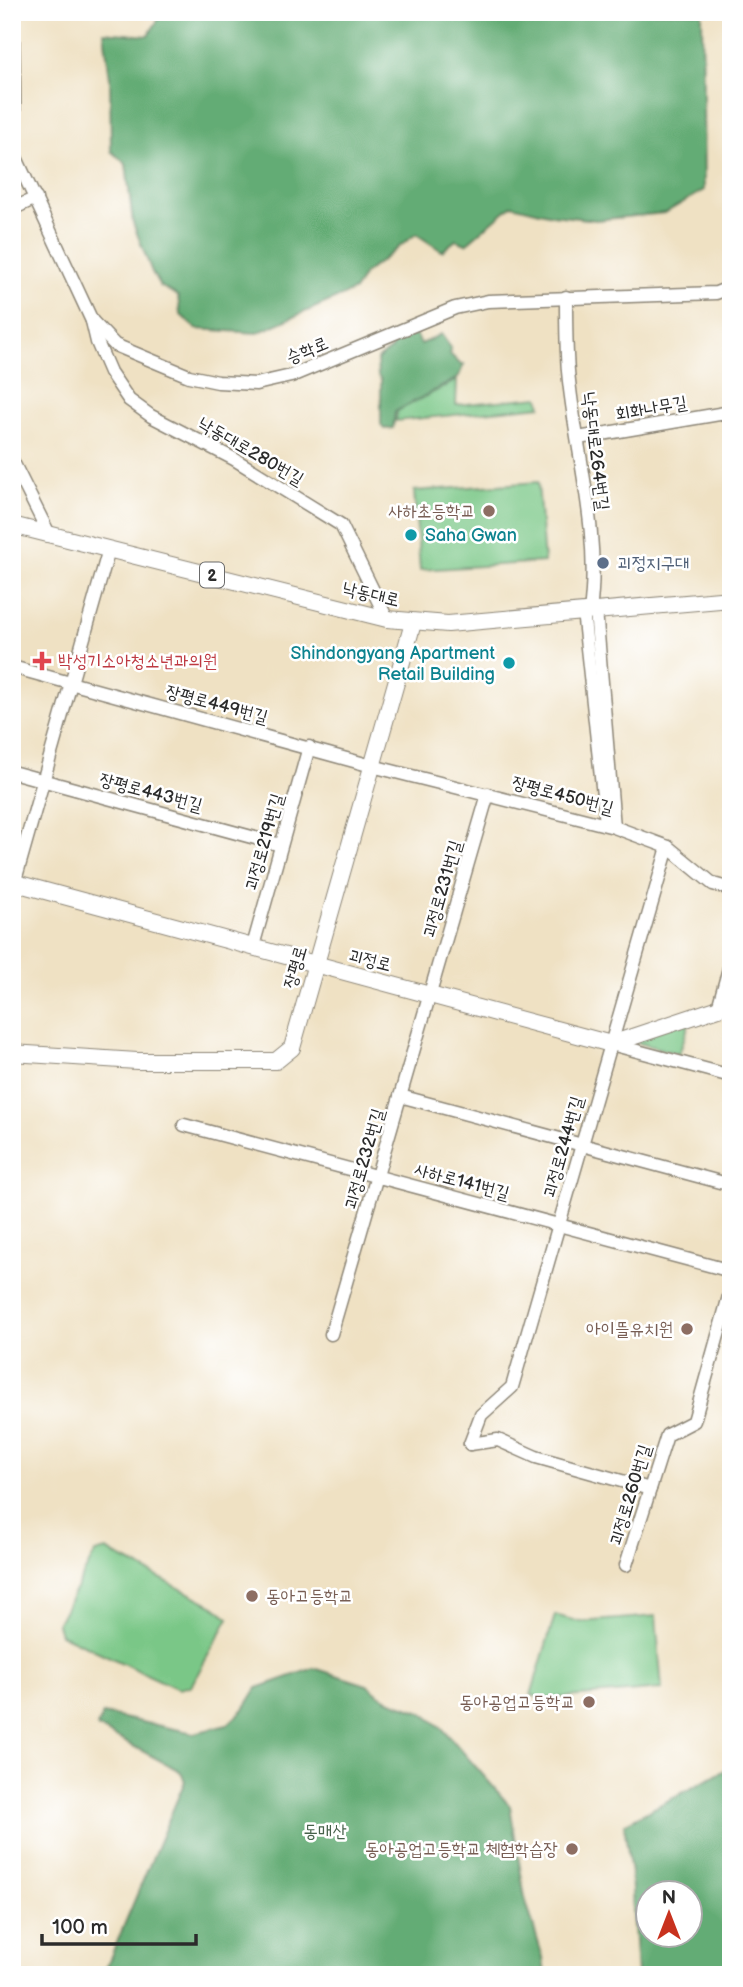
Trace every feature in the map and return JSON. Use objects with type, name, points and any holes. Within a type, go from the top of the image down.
[{"type":"main road","name":"낙동대로","points":[[12,525],[387,619],[413,623],[448,624],[731,599]]},
{"type":"main road","name":"장평로","points":[[12,1053],[137,1061],[276,1061],[292,1048],[413,623]]},
{"type":"main road","name":"괴정로","points":[[13,885],[253,946],[315,966],[611,1044]]},
{"type":"main road","points":[[611,1044],[724,1006]]},
{"type":"street","points":[[13,12],[14,152]]},
{"type":"street","name":"승학로","points":[[14,152],[92,321],[115,345],[189,376],[218,382],[256,384],[291,376],[455,308],[488,301],[566,296],[716,293],[731,287]]},
{"type":"street","points":[[12,209],[36,198]]},
{"type":"street","name":"낙동대로264번길","points":[[566,296],[568,372],[594,582],[590,610],[610,826]]},
{"type":"street","name":"낙동대로280번길","points":[[92,321],[97,342],[110,372],[128,400],[151,416],[234,459],[341,525],[387,619]]},
{"type":"street","name":"회화나무길","points":[[578,438],[731,412]]},
{"type":"street","points":[[12,460],[49,534]]},
{"type":"street","points":[[13,885],[109,549]]},
{"type":"street","name":"장평로449번길","points":[[12,667],[372,765]]},
{"type":"street","name":"괴정로219번길","points":[[253,946],[309,747]]},
{"type":"street","name":"장평로450번길","points":[[372,765],[610,826],[668,847],[713,884],[731,889]]},
{"type":"street","name":"장평로443번길","points":[[12,772],[281,845]]},
{"type":"street","name":"괴정로231번길","points":[[429,994],[488,794]]},
{"type":"street","name":"괴정로244번길","points":[[650,1489],[536,1457],[498,1440],[470,1444],[481,1415],[512,1387],[668,847]]},
{"type":"street","points":[[724,1006],[731,961]]},
{"type":"street","name":"괴정로232번길","points":[[331,1334],[429,994]]},
{"type":"street","points":[[611,1044],[731,1076]]},
{"type":"street","points":[[400,1096],[731,1185]]},
{"type":"street","name":"사하로141번길","points":[[184,1125],[731,1271]]},
{"type":"street","name":"괴정로260번길","points":[[626,1565],[667,1435],[694,1421],[731,1289]]},
{"type":"green space","points":[[163,12],[702,12],[704,190],[665,213],[596,220],[552,215],[512,205],[466,244],[456,240],[442,251],[416,234],[364,274],[355,290],[257,333],[196,329],[180,314],[178,296],[160,286],[152,272],[133,223],[126,164],[111,151],[110,78],[104,32],[148,36]]},
{"type":"green space","points":[[415,333],[421,344],[441,334],[451,348],[450,354],[460,364],[464,364],[458,378],[395,412],[393,428],[384,429],[381,424],[381,380],[378,376],[377,360],[391,349],[395,340]]},
{"type":"green space","points":[[457,380],[456,405],[539,397],[541,406],[396,421],[397,411]]},
{"type":"green space","points":[[538,482],[544,562],[420,570],[414,491]]},
{"type":"green space","points":[[692,1015],[679,1054],[621,1038]]},
{"type":"green space","points":[[106,1550],[214,1606],[229,1618],[191,1686],[178,1689],[60,1634],[57,1624],[95,1553]]},
{"type":"green space","points":[[555,1615],[580,1622],[656,1616],[662,1689],[544,1699],[531,1695]]},
{"type":"green space","name":"동매산","points":[[314,1668],[367,1685],[386,1699],[421,1712],[442,1728],[510,1806],[525,1898],[543,1958],[545,1975],[103,1975],[185,1781],[180,1771],[97,1727],[103,1714],[194,1733],[227,1725],[244,1709],[257,1688]]},
{"type":"green space","points":[[731,1767],[731,1975],[637,1975],[635,1948],[704,1948],[704,1878],[634,1878],[634,1924],[624,1824]]},
{"type":"place","name":"사하초등학교","points":[[489,511]]},
{"type":"place","name":"Saha Gwan","points":[[411,535]]},
{"type":"place","name":"괴정지구대","points":[[603,563]]},
{"type":"place","name":"박성기소아청소년과의원","points":[[42,661]]},
{"type":"place","name":"Shindongyang Apartment Retail Building","points":[[509,663]]},
{"type":"place","name":"아이뜰유치원","points":[[687,1329]]},
{"type":"place","name":"동아고등학교","points":[[252,1596]]},
{"type":"place","name":"동아공업고등학교","points":[[589,1702]]},
{"type":"place","name":"동아공업고등학교 체험학습장","points":[[572,1849]]}]
